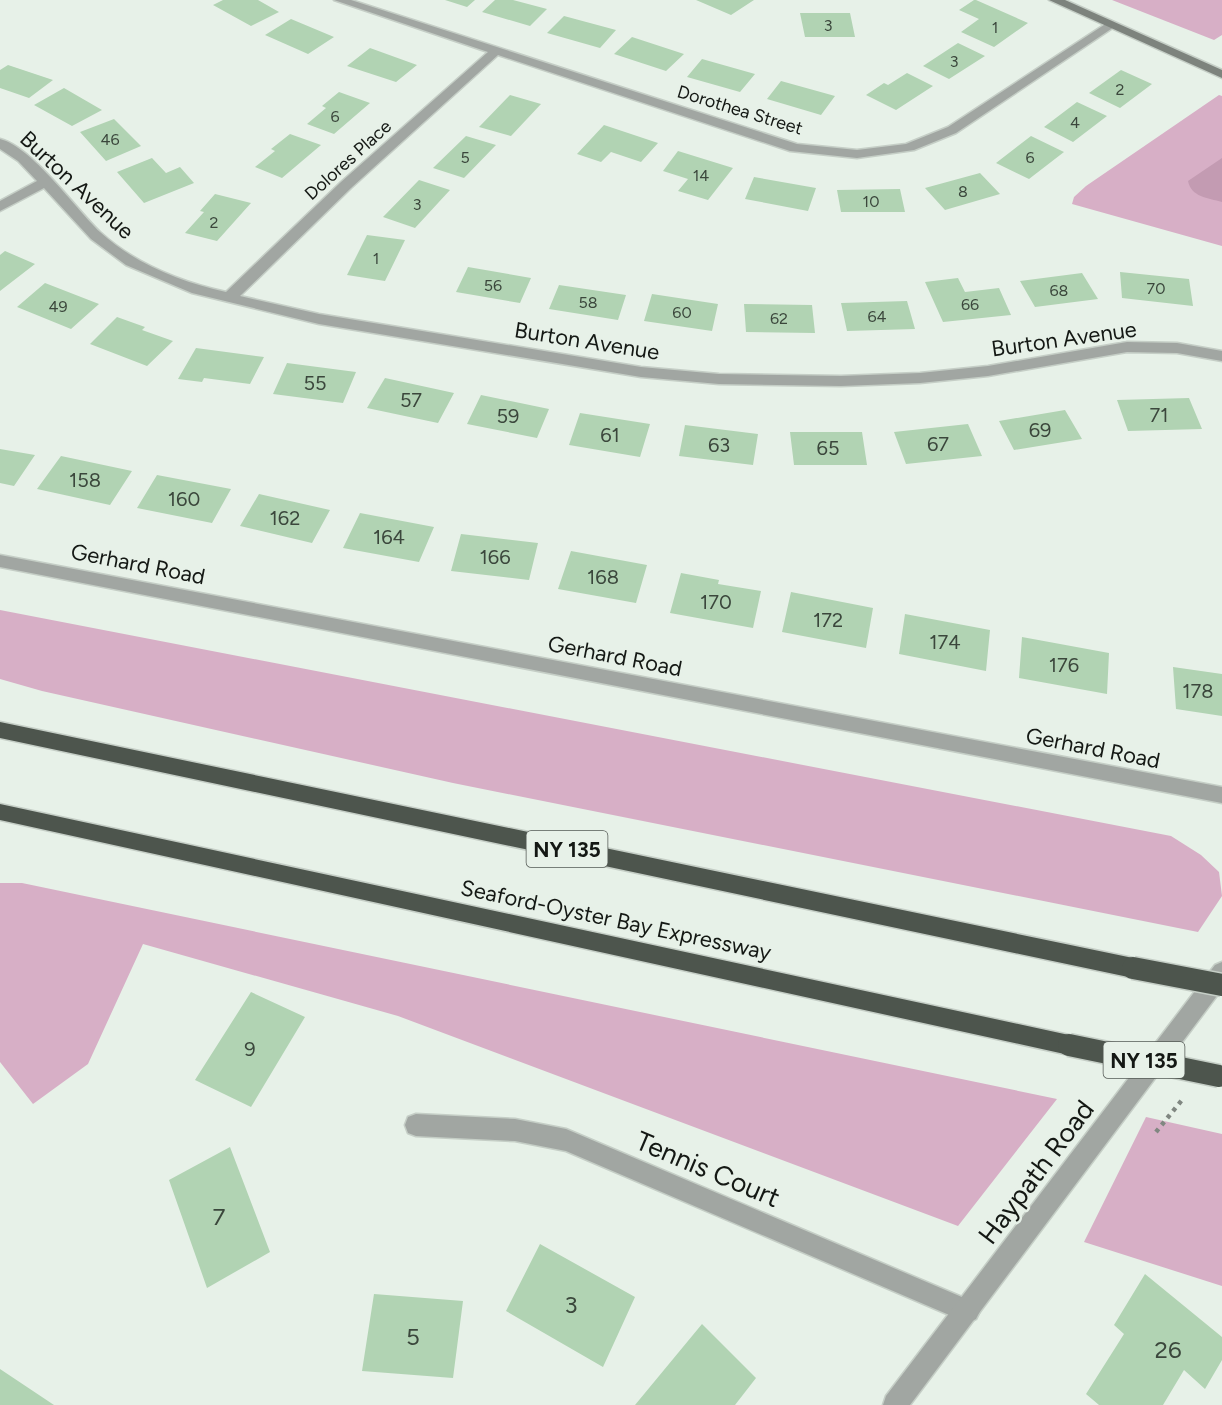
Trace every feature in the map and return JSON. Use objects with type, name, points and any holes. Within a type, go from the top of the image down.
[{"type":"highway","name":"NY 135","points":[[0,730],[1222,985]]},
{"type":"highway","name":"Seaford-Oyster Bay Expressway","points":[[0,812],[1220,1076]]},
{"type":"main road","points":[[1055,0],[1222,74]]},
{"type":"street","name":"Dorothea Street","points":[[340,0],[795,148],[857,154],[909,147],[952,130],[1111,25]]},
{"type":"street","name":"Dolores Place","points":[[228,298],[346,185],[495,52]]},
{"type":"street","name":"Burton Avenue","points":[[0,143],[23,158],[96,236],[131,262],[150,272],[228,298],[330,321],[641,372],[719,379],[841,381],[920,378],[988,371],[1127,347],[1177,348],[1222,356]]},
{"type":"street","points":[[0,207],[45,182]]},
{"type":"street","name":"Gerhard Road","points":[[0,561],[1222,795]]},
{"type":"street","name":"Haypath Road","points":[[895,1405],[1222,972]]},
{"type":"street","name":"Tennis Court","points":[[416,1125],[515,1130],[566,1140],[968,1311]]},
{"type":"shaded area","points":[[1112,0],[1222,0],[1222,35],[1214,40]]},
{"type":"shaded area","points":[[1219,95],[1222,96],[1222,246],[1072,204],[1074,197],[1086,186]]},
{"type":"shaded area","points":[[1222,158],[1222,202],[1196,194],[1188,181]]},
{"type":"shaded area","points":[[0,610],[1171,836],[1201,855],[1219,872],[1222,896],[1198,932],[453,783],[42,691],[0,679]]},
{"type":"shaded area","points":[[0,883],[22,883],[1057,1099],[958,1226],[398,1016],[143,944],[88,1064],[33,1104],[0,1062]]},
{"type":"shaded area","points":[[1146,1117],[1222,1134],[1222,1286],[1084,1242]]},
{"type":"building","points":[[223,0],[258,0],[279,12],[251,26],[213,5]]},
{"type":"building","points":[[445,0],[475,0],[467,7]]},
{"type":"building","points":[[495,0],[513,0],[547,9],[530,26],[482,12]]},
{"type":"building","points":[[696,0],[754,0],[731,15]]},
{"type":"building","points":[[974,0],[1028,23],[994,47],[961,32],[979,19],[959,10]]},
{"type":"building","points":[[800,13],[850,13],[855,37],[805,37]]},
{"type":"building","points":[[564,16],[616,30],[600,48],[547,33]]},
{"type":"building","points":[[291,19],[334,37],[308,54],[265,35]]},
{"type":"building","points":[[632,37],[684,54],[666,71],[614,54]]},
{"type":"building","points":[[958,43],[985,56],[949,79],[923,66]]},
{"type":"building","points":[[370,48],[417,65],[396,82],[347,66]]},
{"type":"building","points":[[702,59],[755,74],[740,92],[687,77]]},
{"type":"building","points":[[8,65],[53,80],[29,98],[0,88],[0,70]]},
{"type":"building","points":[[1121,70],[1152,84],[1120,108],[1089,93]]},
{"type":"building","points":[[907,73],[933,86],[896,110],[866,95],[884,83],[888,85]]},
{"type":"building","points":[[781,81],[835,96],[821,115],[767,99]]},
{"type":"building","points":[[64,88],[102,110],[72,126],[34,105]]},
{"type":"building","points":[[339,92],[370,103],[334,134],[307,124],[326,108],[322,106]]},
{"type":"building","points":[[510,95],[541,104],[511,136],[479,127]]},
{"type":"building","points":[[1077,102],[1107,116],[1073,142],[1044,127]]},
{"type":"building","points":[[114,119],[141,146],[106,161],[80,132]]},
{"type":"building","points":[[604,125],[658,143],[641,162],[611,152],[601,162],[577,154]]},
{"type":"building","points":[[290,134],[321,145],[282,178],[255,167],[275,151],[271,149]]},
{"type":"building","points":[[466,136],[496,145],[464,178],[433,168]]},
{"type":"building","points":[[1031,136],[1064,152],[1029,179],[996,163]]},
{"type":"building","points":[[678,151],[733,168],[708,200],[678,191],[688,179],[663,171]]},
{"type":"building","points":[[152,158],[166,173],[180,167],[194,183],[144,203],[117,172]]},
{"type":"building","points":[[980,173],[1000,194],[945,210],[925,188]]},
{"type":"building","points":[[754,177],[816,188],[808,211],[745,199]]},
{"type":"building","points":[[419,180],[450,190],[415,228],[383,217]]},
{"type":"building","points":[[900,189],[905,212],[841,212],[837,190]]},
{"type":"building","points":[[215,194],[251,203],[217,241],[185,233],[204,212],[200,211]]},
{"type":"building","points":[[367,235],[405,240],[385,281],[347,275]]},
{"type":"building","points":[[5,251],[35,264],[0,291],[0,255]]},
{"type":"building","points":[[468,267],[531,278],[520,303],[456,292]]},
{"type":"building","points":[[1120,272],[1189,279],[1193,306],[1122,298]]},
{"type":"building","points":[[1082,273],[1098,299],[1035,307],[1020,281]]},
{"type":"building","points":[[958,278],[965,292],[999,288],[1011,315],[943,322],[925,282]]},
{"type":"building","points":[[45,283],[99,304],[71,329],[17,307]]},
{"type":"building","points":[[559,285],[626,295],[618,320],[549,309]]},
{"type":"building","points":[[652,294],[718,304],[712,331],[644,321]]},
{"type":"building","points":[[907,301],[915,329],[847,331],[841,303]]},
{"type":"building","points":[[744,304],[812,305],[815,333],[746,332]]},
{"type":"building","points":[[117,317],[145,327],[142,330],[173,341],[147,366],[90,344]]},
{"type":"building","points":[[196,348],[264,357],[250,384],[204,378],[202,382],[178,379]]},
{"type":"building","points":[[287,363],[356,372],[343,403],[273,394]]},
{"type":"building","points":[[385,378],[454,393],[438,423],[367,408]]},
{"type":"building","points":[[481,395],[549,409],[537,438],[467,424]]},
{"type":"building","points":[[1189,398],[1202,429],[1128,431],[1117,400]]},
{"type":"building","points":[[1065,410],[1082,439],[1014,450],[999,421]]},
{"type":"building","points":[[580,413],[650,424],[640,457],[569,445]]},
{"type":"building","points":[[968,424],[982,456],[906,464],[894,432]]},
{"type":"building","points":[[685,425],[758,434],[753,465],[679,456]]},
{"type":"building","points":[[790,432],[862,432],[867,465],[794,465]]},
{"type":"building","points":[[0,449],[35,455],[14,486],[0,483]]},
{"type":"building","points":[[61,456],[132,471],[110,505],[37,489]]},
{"type":"building","points":[[157,475],[231,489],[212,523],[137,508]]},
{"type":"building","points":[[259,494],[330,510],[312,543],[240,526]]},
{"type":"building","points":[[360,513],[434,527],[419,562],[343,548]]},
{"type":"building","points":[[461,534],[538,543],[529,580],[451,571]]},
{"type":"building","points":[[571,551],[647,565],[636,603],[558,589]]},
{"type":"building","points":[[681,573],[719,580],[718,584],[761,591],[753,628],[670,613]]},
{"type":"building","points":[[791,592],[873,608],[866,648],[782,632]]},
{"type":"building","points":[[905,614],[990,630],[986,671],[899,654]]},
{"type":"building","points":[[1022,637],[1109,653],[1107,694],[1019,678]]},
{"type":"building","points":[[1173,667],[1222,674],[1222,716],[1176,709]]},
{"type":"building","points":[[251,992],[305,1017],[251,1107],[195,1080]]},
{"type":"building","points":[[230,1147],[270,1252],[207,1288],[169,1180]]},
{"type":"building","points":[[540,1244],[635,1297],[603,1367],[506,1311]]},
{"type":"building","points":[[1145,1274],[1222,1337],[1222,1360],[1205,1389],[1184,1370],[1163,1405],[1099,1405],[1086,1394],[1124,1334],[1114,1325]]},
{"type":"building","points":[[374,1294],[463,1301],[453,1378],[362,1371]]},
{"type":"building","points":[[702,1324],[756,1378],[735,1405],[635,1405]]},
{"type":"building","points":[[0,1369],[54,1405],[0,1405]]}]
